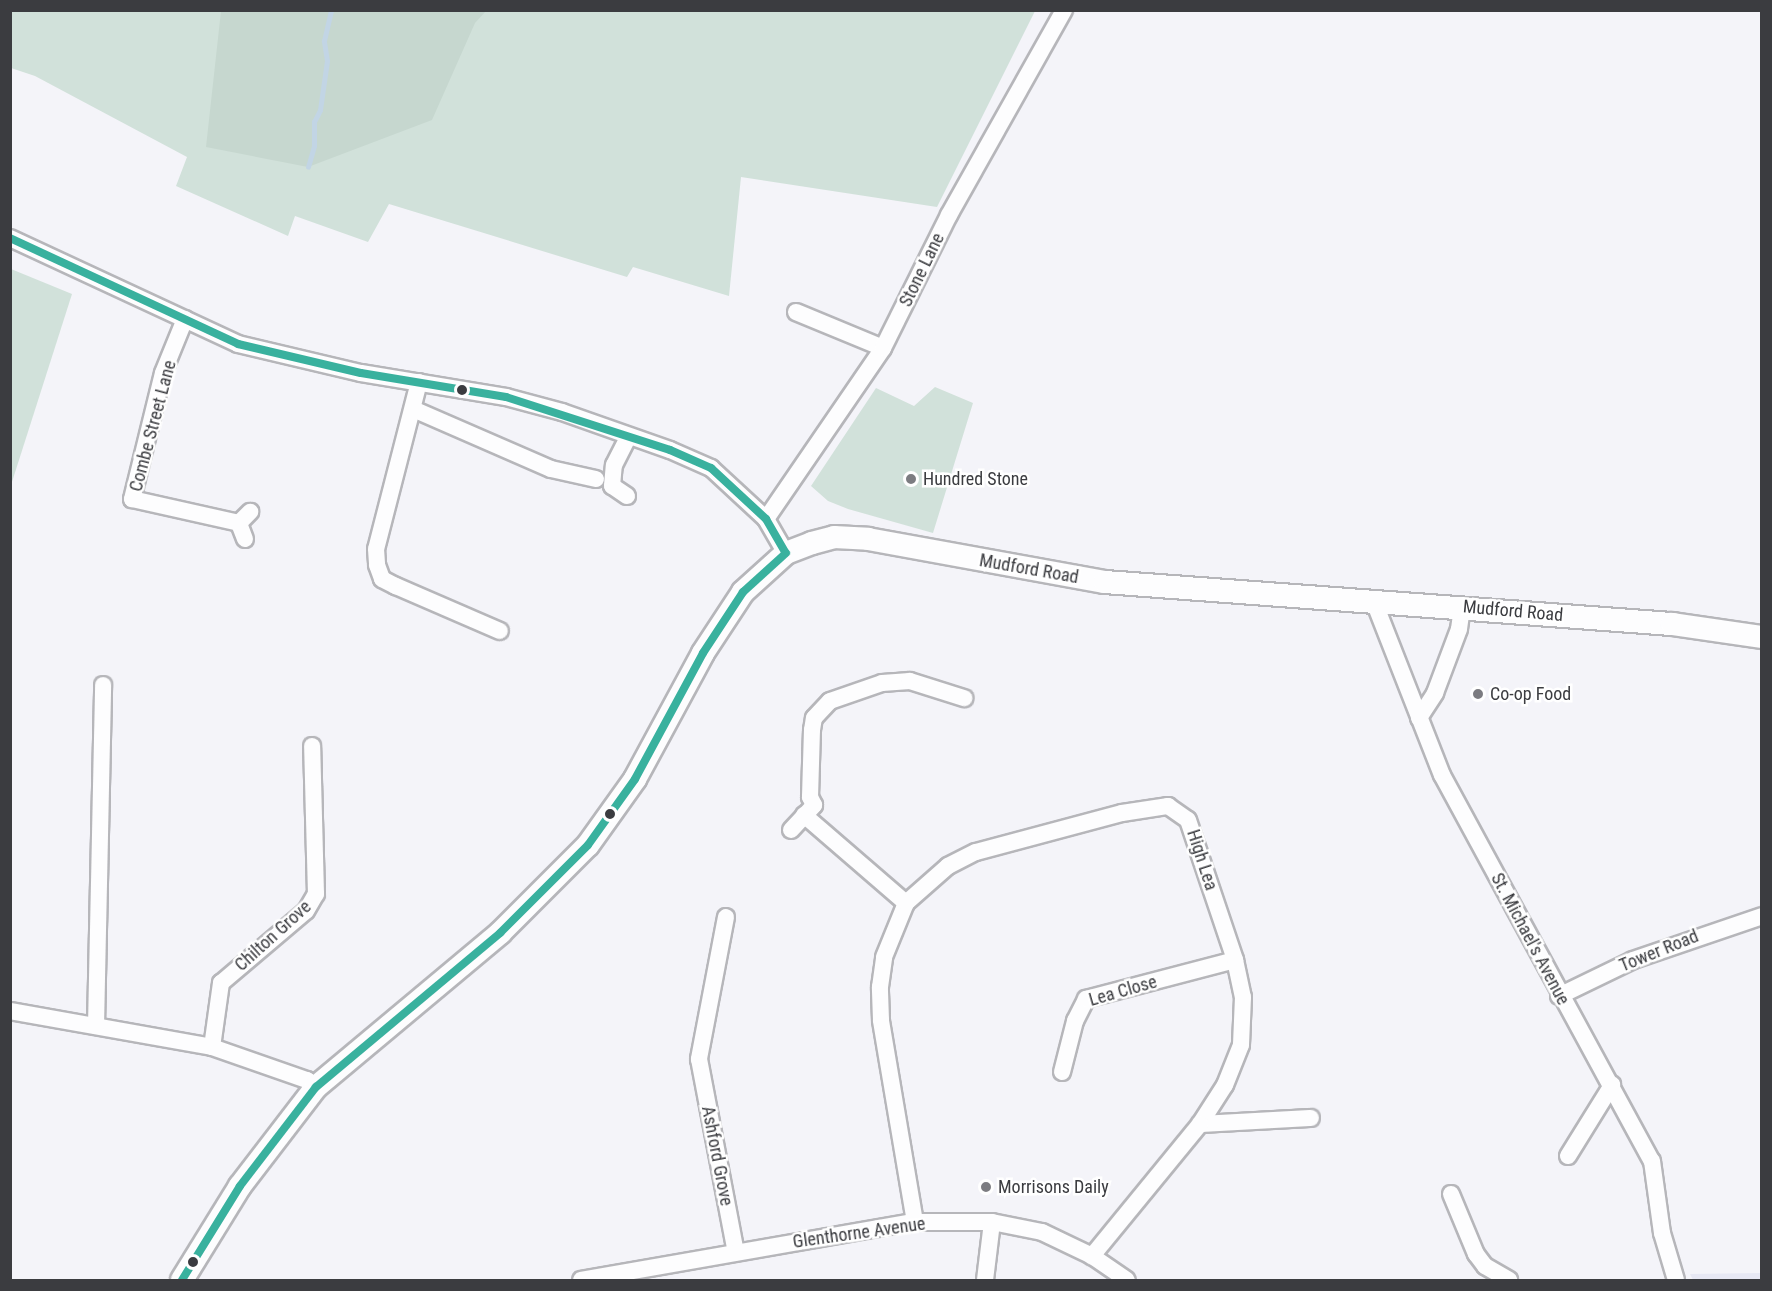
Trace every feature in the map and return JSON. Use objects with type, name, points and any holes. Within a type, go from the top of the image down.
[{"type":"main road","name":"Mudford Road","points":[[182,1281],[240,1185],[316,1088],[500,933],[588,845],[634,779],[703,653],[743,592],[786,553],[834,537],[868,539],[1105,582],[1373,599],[1672,624],[1761,637]]},
{"type":"street","name":"Stone Lane","points":[[766,519],[883,348],[949,215],[1064,10]]},
{"type":"street","points":[[10,238],[238,344],[282,357],[506,397],[628,436],[711,468],[766,519],[786,553]]},
{"type":"street","points":[[796,312],[883,348]]},
{"type":"street","name":"Combe Street Lane","points":[[185,319],[163,373],[132,499],[245,524]]},
{"type":"street","points":[[419,382],[376,549],[382,579],[500,631]]},
{"type":"street","points":[[413,409],[551,469],[596,479]]},
{"type":"street","points":[[627,496],[612,486],[614,465],[628,436]]},
{"type":"street","name":"St. Michael's Avenue","points":[[1373,599],[1442,775],[1559,996],[1612,1085],[1652,1161],[1662,1233],[1676,1281]]},
{"type":"street","points":[[1419,718],[1436,693],[1436,682],[1459,629],[1462,607]]},
{"type":"street","points":[[791,830],[814,804],[810,797],[812,730],[814,718],[830,701],[873,685],[910,681],[964,698]]},
{"type":"street","points":[[96,1026],[103,686]]},
{"type":"street","name":"Chilton Grove","points":[[212,1047],[221,983],[306,910],[316,894],[312,746]]},
{"type":"street","name":"High Lea","points":[[915,1222],[881,1020],[880,987],[884,957],[906,903],[948,866],[976,852],[1111,816],[1168,806],[1188,820],[1235,960],[1243,997],[1241,1045],[1225,1085],[1200,1124],[1092,1256]]},
{"type":"street","points":[[804,815],[906,903]]},
{"type":"street","name":"Tower Road","points":[[1559,996],[1633,960],[1761,916]]},
{"type":"street","name":"Ashford Grove","points":[[726,917],[699,1059],[736,1252]]},
{"type":"street","name":"Lea Close","points":[[1062,1072],[1074,1021],[1086,999],[1235,960]]},
{"type":"street","points":[[10,1011],[212,1047],[307,1080],[316,1088]]},
{"type":"street","points":[[1568,1156],[1612,1085]]},
{"type":"street","points":[[1200,1124],[1311,1118]]},
{"type":"street","points":[[1451,1194],[1476,1254],[1485,1266],[1509,1281]]},
{"type":"street","name":"Glenthorne Avenue","points":[[581,1281],[620,1277],[736,1252],[915,1222],[992,1222],[1042,1232],[1092,1256],[1127,1281]]},
{"type":"street","points":[[985,1281],[992,1222]]},
{"type":"shaded area","points":[[221,10],[486,11],[475,23],[432,120],[308,167],[206,147]]},
{"type":"shaded area","points":[[11,11],[1035,11],[937,207],[741,177],[729,296],[633,267],[627,277],[389,204],[368,242],[295,216],[288,236],[176,186],[187,157],[35,76],[11,68]]},
{"type":"shaded area","points":[[11,269],[72,294],[11,485]]},
{"type":"shaded area","points":[[935,387],[973,403],[933,533],[848,509],[828,501],[811,486],[876,388],[914,406]]},
{"type":"shaded area","points":[[1761,1273],[1761,1280],[1693,1280],[1690,1274]]},
{"type":"waterway","points":[[308,167],[314,146],[314,122],[320,110],[327,61],[324,41],[331,10]]},
{"type":"transit line","points":[[10,238],[238,344],[361,373],[506,397],[670,450],[711,468],[766,519],[786,553]]},
{"type":"transit line","points":[[182,1280],[240,1186],[316,1087],[500,933],[588,845],[635,779],[703,653],[743,592],[786,553]]},
{"type":"place","name":"Hundred Stone","points":[[911,479]]},
{"type":"place","name":"Co-op Food","points":[[1478,694]]},
{"type":"place","name":"Morrisons Daily","points":[[986,1187]]}]
